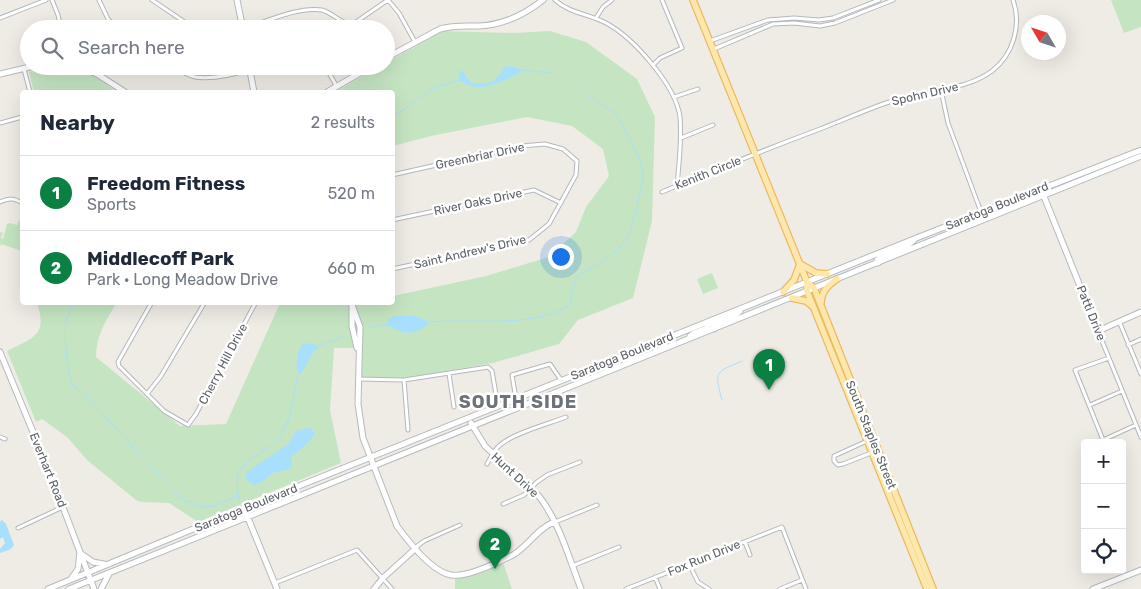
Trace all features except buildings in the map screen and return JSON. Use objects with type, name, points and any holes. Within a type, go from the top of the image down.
[{"type":"main road","points":[[237,0],[241,20]]},
{"type":"main road","points":[[395,53],[448,26],[481,26],[501,22],[525,13],[543,0]]},
{"type":"main road","name":"South Staples Street","points":[[693,0],[800,264],[814,309],[927,589]]},
{"type":"main road","points":[[0,74],[20,69]]},
{"type":"main road","points":[[99,75],[122,90]]},
{"type":"main road","points":[[251,75],[254,90]]},
{"type":"main road","points":[[331,90],[357,75]]},
{"type":"main road","name":"Saratoga Boulevard","points":[[48,589],[244,508],[918,237],[1141,150]]},
{"type":"main road","name":"Saratoga Boulevard","points":[[71,588],[1141,156]]},
{"type":"main road","name":"Patti Drive","points":[[1041,188],[1098,331]]},
{"type":"main road","points":[[962,229],[981,216],[981,212]]},
{"type":"main road","points":[[878,263],[878,259],[881,257],[907,246],[918,237]]},
{"type":"main road","points":[[783,292],[794,280],[800,264],[814,272],[827,274]]},
{"type":"main road","points":[[821,306],[822,293],[837,279]]},
{"type":"main road","name":"South Staples Street","points":[[807,282],[814,288],[933,589]]},
{"type":"main road","points":[[792,298],[806,301],[814,309]]},
{"type":"main road","points":[[352,305],[360,327],[358,404],[363,438],[397,526],[416,548],[440,571],[451,575],[463,575],[513,555],[526,546],[542,529],[554,522]]},
{"type":"main road","points":[[714,329],[713,326],[715,324],[734,316],[745,307]]},
{"type":"main road","points":[[1098,331],[1141,312]]},
{"type":"main road","points":[[686,340],[694,333],[706,328],[710,321]]},
{"type":"main road","points":[[629,362],[629,358],[644,352],[652,344]]},
{"type":"main road","name":"Everhart Road","points":[[0,352],[64,507],[94,589]]},
{"type":"main road","points":[[598,375],[609,367],[622,362],[624,356]]},
{"type":"main road","points":[[534,400],[561,385],[562,380]]},
{"type":"main road","points":[[853,404],[862,410]]},
{"type":"main road","name":"Hunt Drive","points":[[469,418],[485,446],[544,502],[554,522],[580,589]]},
{"type":"main road","points":[[882,477],[888,485],[891,485]]},
{"type":"main road","points":[[887,491],[890,490],[897,500]]},
{"type":"main road","points":[[244,508],[278,589]]},
{"type":"main road","points":[[374,589],[383,578],[416,548]]},
{"type":"main road","points":[[80,552],[93,562],[107,565]]},
{"type":"main road","points":[[69,580],[78,569],[80,552]]},
{"type":"main road","points":[[1092,589],[1141,570]]},
{"type":"main road","points":[[101,589],[105,578],[110,573]]},
{"type":"main road","points":[[71,588],[79,589]]},
{"type":"street","points":[[0,18],[46,0]]},
{"type":"street","points":[[52,0],[59,20]]},
{"type":"street","points":[[98,0],[109,20]]},
{"type":"street","points":[[152,0],[182,20]]},
{"type":"street","points":[[359,20],[388,0],[399,13],[415,42]]},
{"type":"street","points":[[555,0],[564,8],[596,18],[624,35],[645,54],[674,97],[680,115],[681,138],[677,186]]},
{"type":"street","points":[[596,18],[603,7],[612,0]]},
{"type":"street","points":[[653,65],[660,58],[682,48],[662,0]]},
{"type":"street","points":[[710,41],[768,20],[788,18],[819,20],[846,14],[879,0]]},
{"type":"street","points":[[714,49],[773,24],[787,23],[820,26],[835,23],[893,0]]},
{"type":"street","name":"Spohn Drive","points":[[755,154],[897,99],[977,81],[1001,63],[1014,42],[1017,26],[1016,9],[1013,0]]},
{"type":"street","points":[[273,20],[309,9],[323,10],[341,20]]},
{"type":"street","points":[[846,14],[848,18]]},
{"type":"street","points":[[787,23],[788,18]]},
{"type":"street","points":[[754,25],[756,30]]},
{"type":"street","points":[[26,75],[30,90]]},
{"type":"street","points":[[192,75],[202,77],[219,75]]},
{"type":"street","points":[[330,75],[337,87]]},
{"type":"street","points":[[674,97],[698,89]]},
{"type":"street","points":[[941,90],[948,123],[981,212]]},
{"type":"street","points":[[0,123],[20,118]]},
{"type":"street","points":[[681,138],[714,125]]},
{"type":"street","name":"Greenbriar Drive","points":[[395,174],[521,146],[545,144],[563,149],[577,161],[576,175],[561,202]]},
{"type":"street","name":"Kenith Circle","points":[[662,192],[755,154]]},
{"type":"street","name":"River Oaks Drive","points":[[395,219],[534,190],[561,202]]},
{"type":"street","points":[[0,202],[8,198],[15,198],[20,202]]},
{"type":"street","name":"Saint Andrew's Drive","points":[[395,268],[529,240],[549,224],[561,202]]},
{"type":"street","points":[[150,305],[118,362],[119,366],[147,394],[161,376],[203,305]]},
{"type":"street","name":"Cherry Hill Drive","points":[[147,394],[164,411],[188,424],[196,414],[254,305]]},
{"type":"street","points":[[1118,321],[1141,374]]},
{"type":"street","name":"Patti Drive","points":[[1098,331],[1141,437]]},
{"type":"street","points":[[1128,345],[1141,339]]},
{"type":"street","points":[[1109,358],[1075,370],[1103,440],[1136,426]]},
{"type":"street","points":[[516,399],[512,375],[550,364],[562,380]]},
{"type":"street","points":[[359,379],[404,380],[488,367],[492,371],[498,406]]},
{"type":"street","points":[[449,374],[454,407]]},
{"type":"street","points":[[404,380],[408,430]]},
{"type":"street","points":[[1090,405],[1122,391]]},
{"type":"street","points":[[487,464],[501,444],[511,438],[566,417]]},
{"type":"street","points":[[0,437],[6,439]]},
{"type":"street","points":[[868,441],[834,456],[834,461],[838,465],[843,464],[872,452]]},
{"type":"street","points":[[503,504],[524,495],[547,475],[580,462]]},
{"type":"street","points":[[554,522],[597,505]]},
{"type":"street","points":[[18,528],[64,507]]},
{"type":"street","points":[[416,548],[424,540],[460,525]]},
{"type":"street","name":"Fox Run Drive","points":[[626,589],[782,527],[802,580]]},
{"type":"street","points":[[745,542],[750,555]]},
{"type":"street","points":[[572,566],[619,548]]},
{"type":"street","points":[[275,583],[357,550],[392,589]]},
{"type":"street","points":[[689,564],[698,582],[709,589]]},
{"type":"street","points":[[655,577],[660,589]]},
{"type":"street","points":[[780,589],[802,580],[806,589]]},
{"type":"green space","points":[[1111,0],[1141,0],[1141,27],[1124,33]]},
{"type":"green space","points":[[442,31],[514,33],[550,31],[586,42],[637,79],[655,117],[652,221],[633,298],[578,320],[559,344],[493,363],[406,378],[361,377],[361,348],[334,348],[330,410],[341,463],[198,522],[169,503],[141,502],[136,500],[87,460],[67,437],[42,419],[36,422],[7,351],[31,339],[36,334],[41,322],[38,305],[116,305],[102,328],[96,349],[96,357],[180,426],[226,424],[279,305],[395,305],[395,296],[486,276],[549,257],[576,232],[586,207],[609,176],[603,149],[572,126],[527,117],[431,136],[395,145],[395,90],[338,90],[364,75],[395,75],[395,58]]},
{"type":"green space","points":[[30,75],[91,75],[114,90],[34,90]]},
{"type":"green space","points":[[20,220],[20,250],[1,244],[0,247],[0,232],[3,233],[1,238],[3,239],[7,224],[17,225]]},
{"type":"green space","points":[[712,273],[718,288],[703,294],[697,279]]},
{"type":"green space","points":[[503,562],[512,589],[455,589],[455,579],[469,576]]},
{"type":"water","points":[[510,66],[523,70],[508,79],[483,87],[470,86],[459,80],[459,72],[462,70],[471,83],[483,84],[491,82],[505,67]]},
{"type":"water","points":[[394,316],[416,316],[429,323],[418,331],[403,332],[386,325],[389,319]]},
{"type":"water","points":[[306,343],[317,345],[318,348],[301,373],[297,371],[297,356],[299,349]]},
{"type":"water","points":[[312,429],[315,434],[306,445],[290,458],[292,460],[292,468],[273,473],[255,485],[246,480],[247,472],[288,444],[296,431]]},
{"type":"water","points":[[2,520],[6,524],[14,545],[11,549],[0,553],[0,549],[5,543],[3,537],[0,539],[0,522]]},
{"type":"waterway","points":[[521,70],[550,73]]},
{"type":"waterway","points":[[395,114],[431,89],[459,80]]},
{"type":"waterway","points":[[429,322],[520,320],[555,312],[570,305],[575,280],[578,276],[613,253],[626,238],[631,228],[642,186],[642,167],[633,144],[616,114],[587,94]]},
{"type":"waterway","points":[[71,384],[65,331],[67,317],[73,305]]},
{"type":"waterway","points":[[370,327],[387,324]]},
{"type":"waterway","points":[[316,347],[343,337]]},
{"type":"waterway","points":[[722,400],[718,383],[719,374],[726,368],[742,361]]},
{"type":"waterway","points":[[72,384],[88,398],[178,496],[203,507],[213,506],[233,498],[238,493],[237,476],[241,468],[278,439],[283,432],[291,410],[299,372]]},
{"type":"waterway","points":[[238,494],[240,502]]},
{"type":"place","name":"Freedom Fitness","points":[[769,390]]},
{"type":"place","name":"Middlecoff Park","points":[[495,569]]},
{"type":"district","name":"SOUTH SIDE","points":[[518,402]]}]
